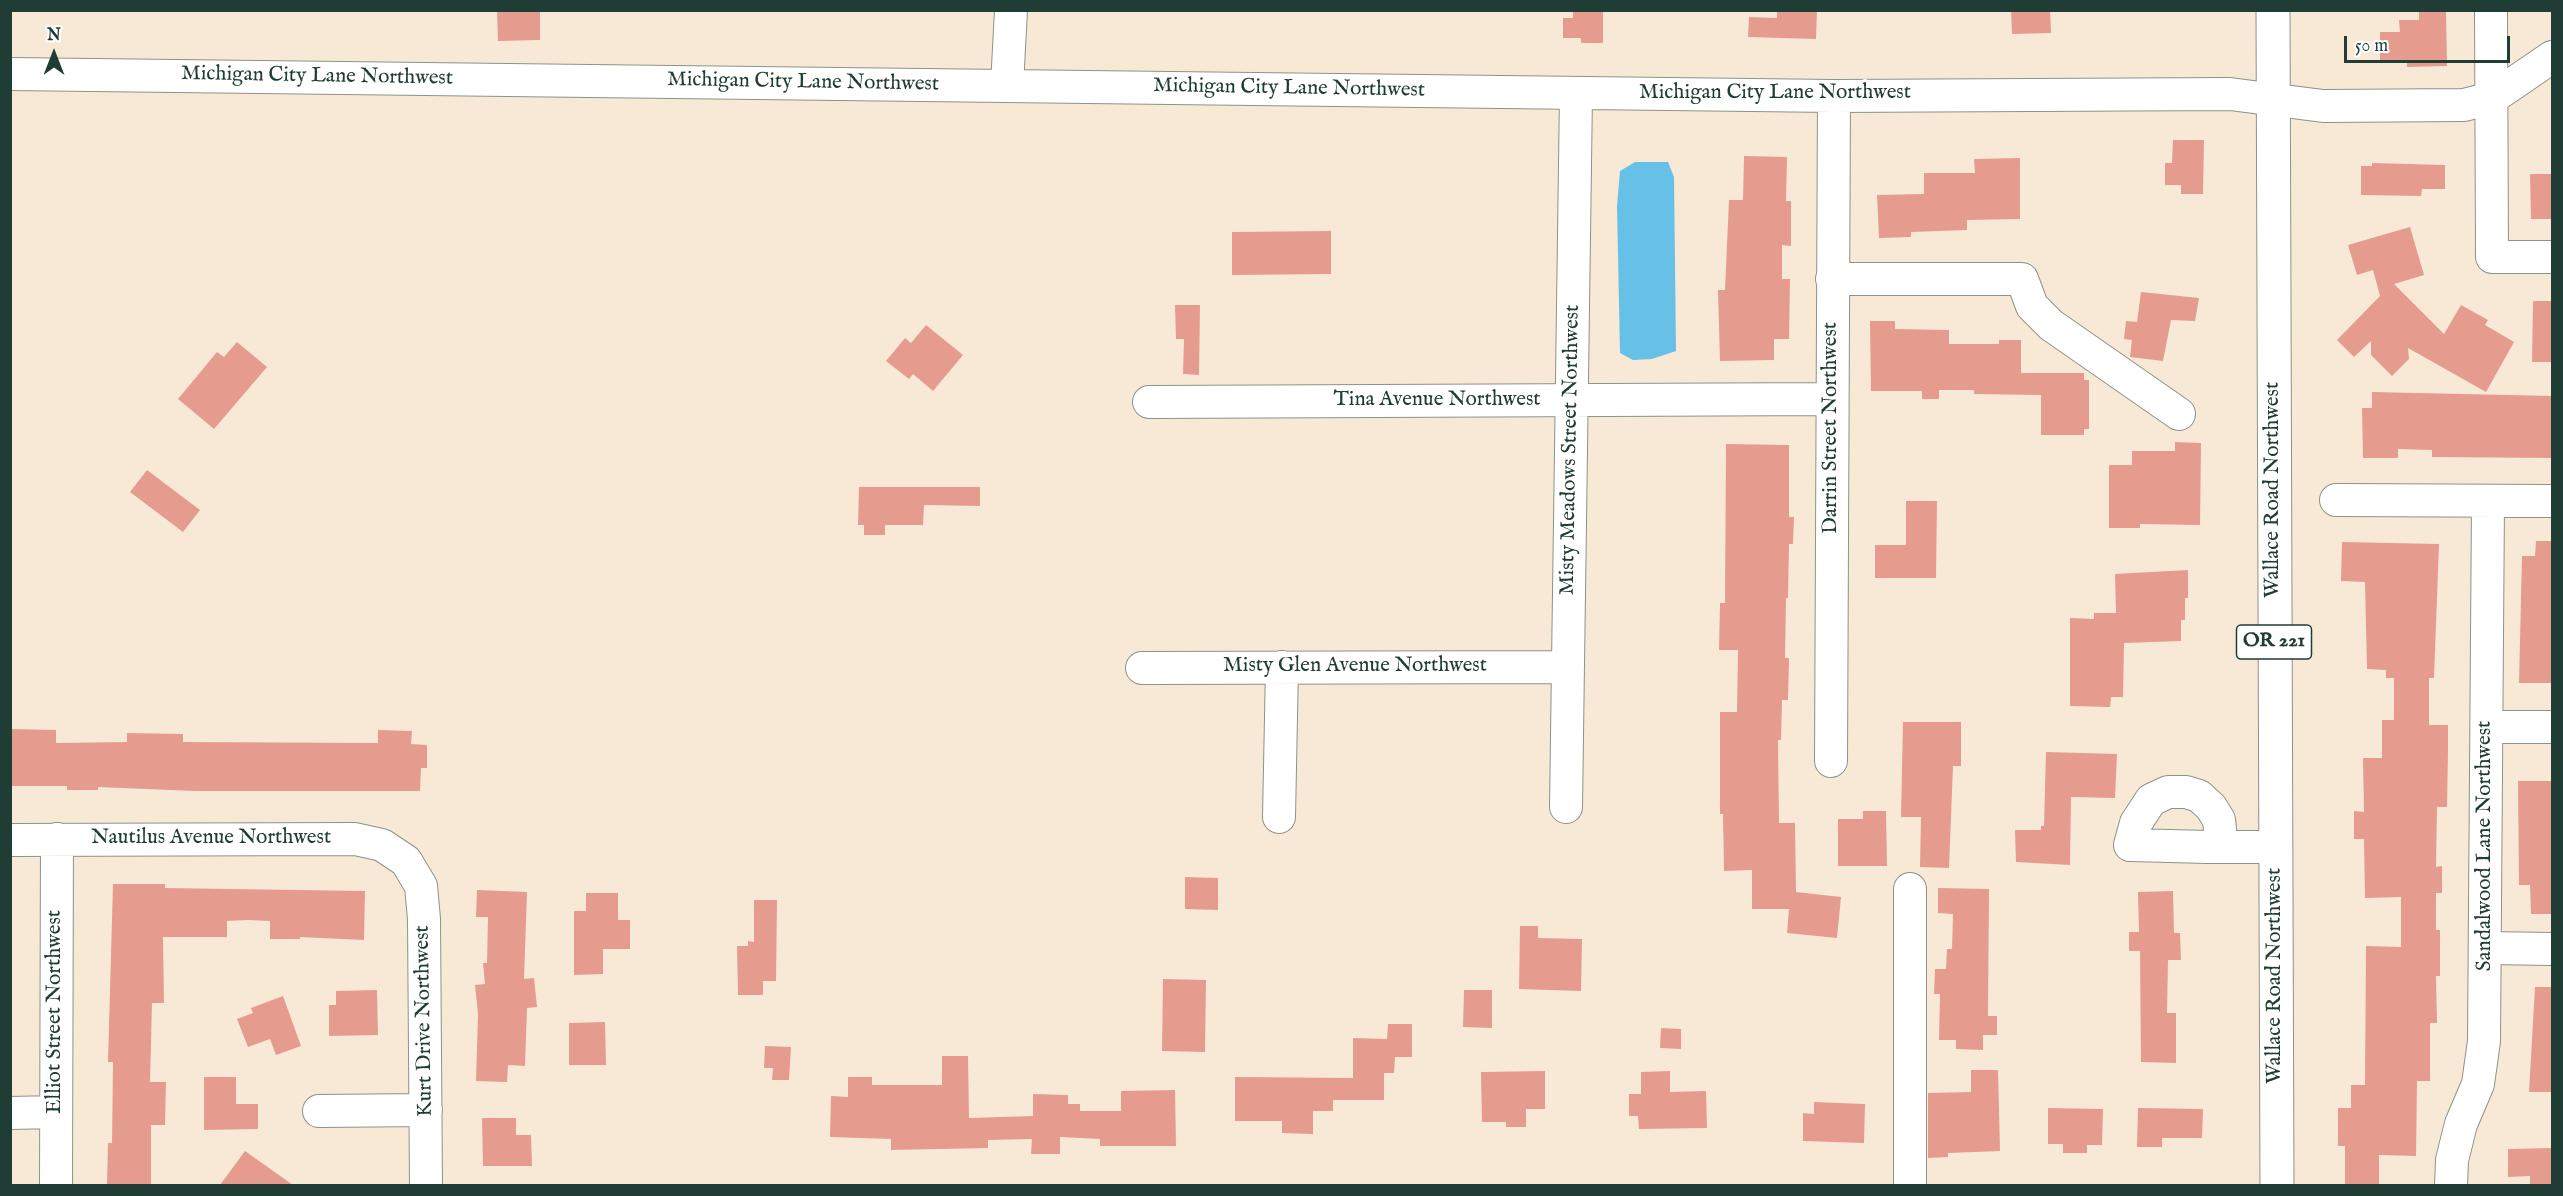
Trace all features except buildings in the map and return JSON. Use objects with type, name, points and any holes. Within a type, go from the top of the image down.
[{"type":"main road","name":"Wallace Road Northwest","points":[[2273,10],[2277,1185]]},
{"type":"street","points":[[1006,86],[1011,10]]},
{"type":"street","points":[[2491,10],[2492,257],[2553,257]]},
{"type":"street","name":"Michigan City Lane Northwest","points":[[10,74],[1834,96],[2230,94],[2323,106],[2464,105],[2492,98],[2553,57]]},
{"type":"street","name":"Misty Meadows Street Northwest","points":[[1566,807],[1576,93]]},
{"type":"street","name":"Darrin Street Northwest","points":[[1831,760],[1834,96]]},
{"type":"street","points":[[1833,279],[2022,279],[2032,306],[2051,326],[2179,414]]},
{"type":"street","name":"Tina Avenue Northwest","points":[[1149,402],[1832,399]]},
{"type":"street","points":[[2336,500],[2553,501]]},
{"type":"street","name":"Sandalwood Lane Northwest","points":[[2451,1185],[2452,1160],[2462,1124],[2478,1084],[2484,1041],[2487,948],[2488,501]]},
{"type":"street","points":[[1279,817],[1282,667]]},
{"type":"street","name":"Misty Glen Avenue Northwest","points":[[1142,668],[1568,667]]},
{"type":"street","points":[[2487,727],[2553,727]]},
{"type":"street","name":"Elliot Street Northwest","points":[[56,1185],[57,839]]},
{"type":"street","name":"Nautilus Avenue Northwest","points":[[10,840],[355,839],[382,844],[405,861]]},
{"type":"street","points":[[2222,847],[2275,847]]},
{"type":"street","name":"Kurt Drive Northwest","points":[[405,861],[421,886],[424,919],[426,1185]]},
{"type":"street","points":[[1910,889],[1910,1185]]},
{"type":"street","points":[[2487,948],[2553,949]]},
{"type":"street","points":[[319,1111],[426,1110]]},
{"type":"street","points":[[10,1113],[56,1112]]},
{"type":"water","points":[[1635,162],[1668,162],[1674,177],[1676,351],[1652,359],[1633,360],[1620,353],[1617,206],[1620,171]]}]
